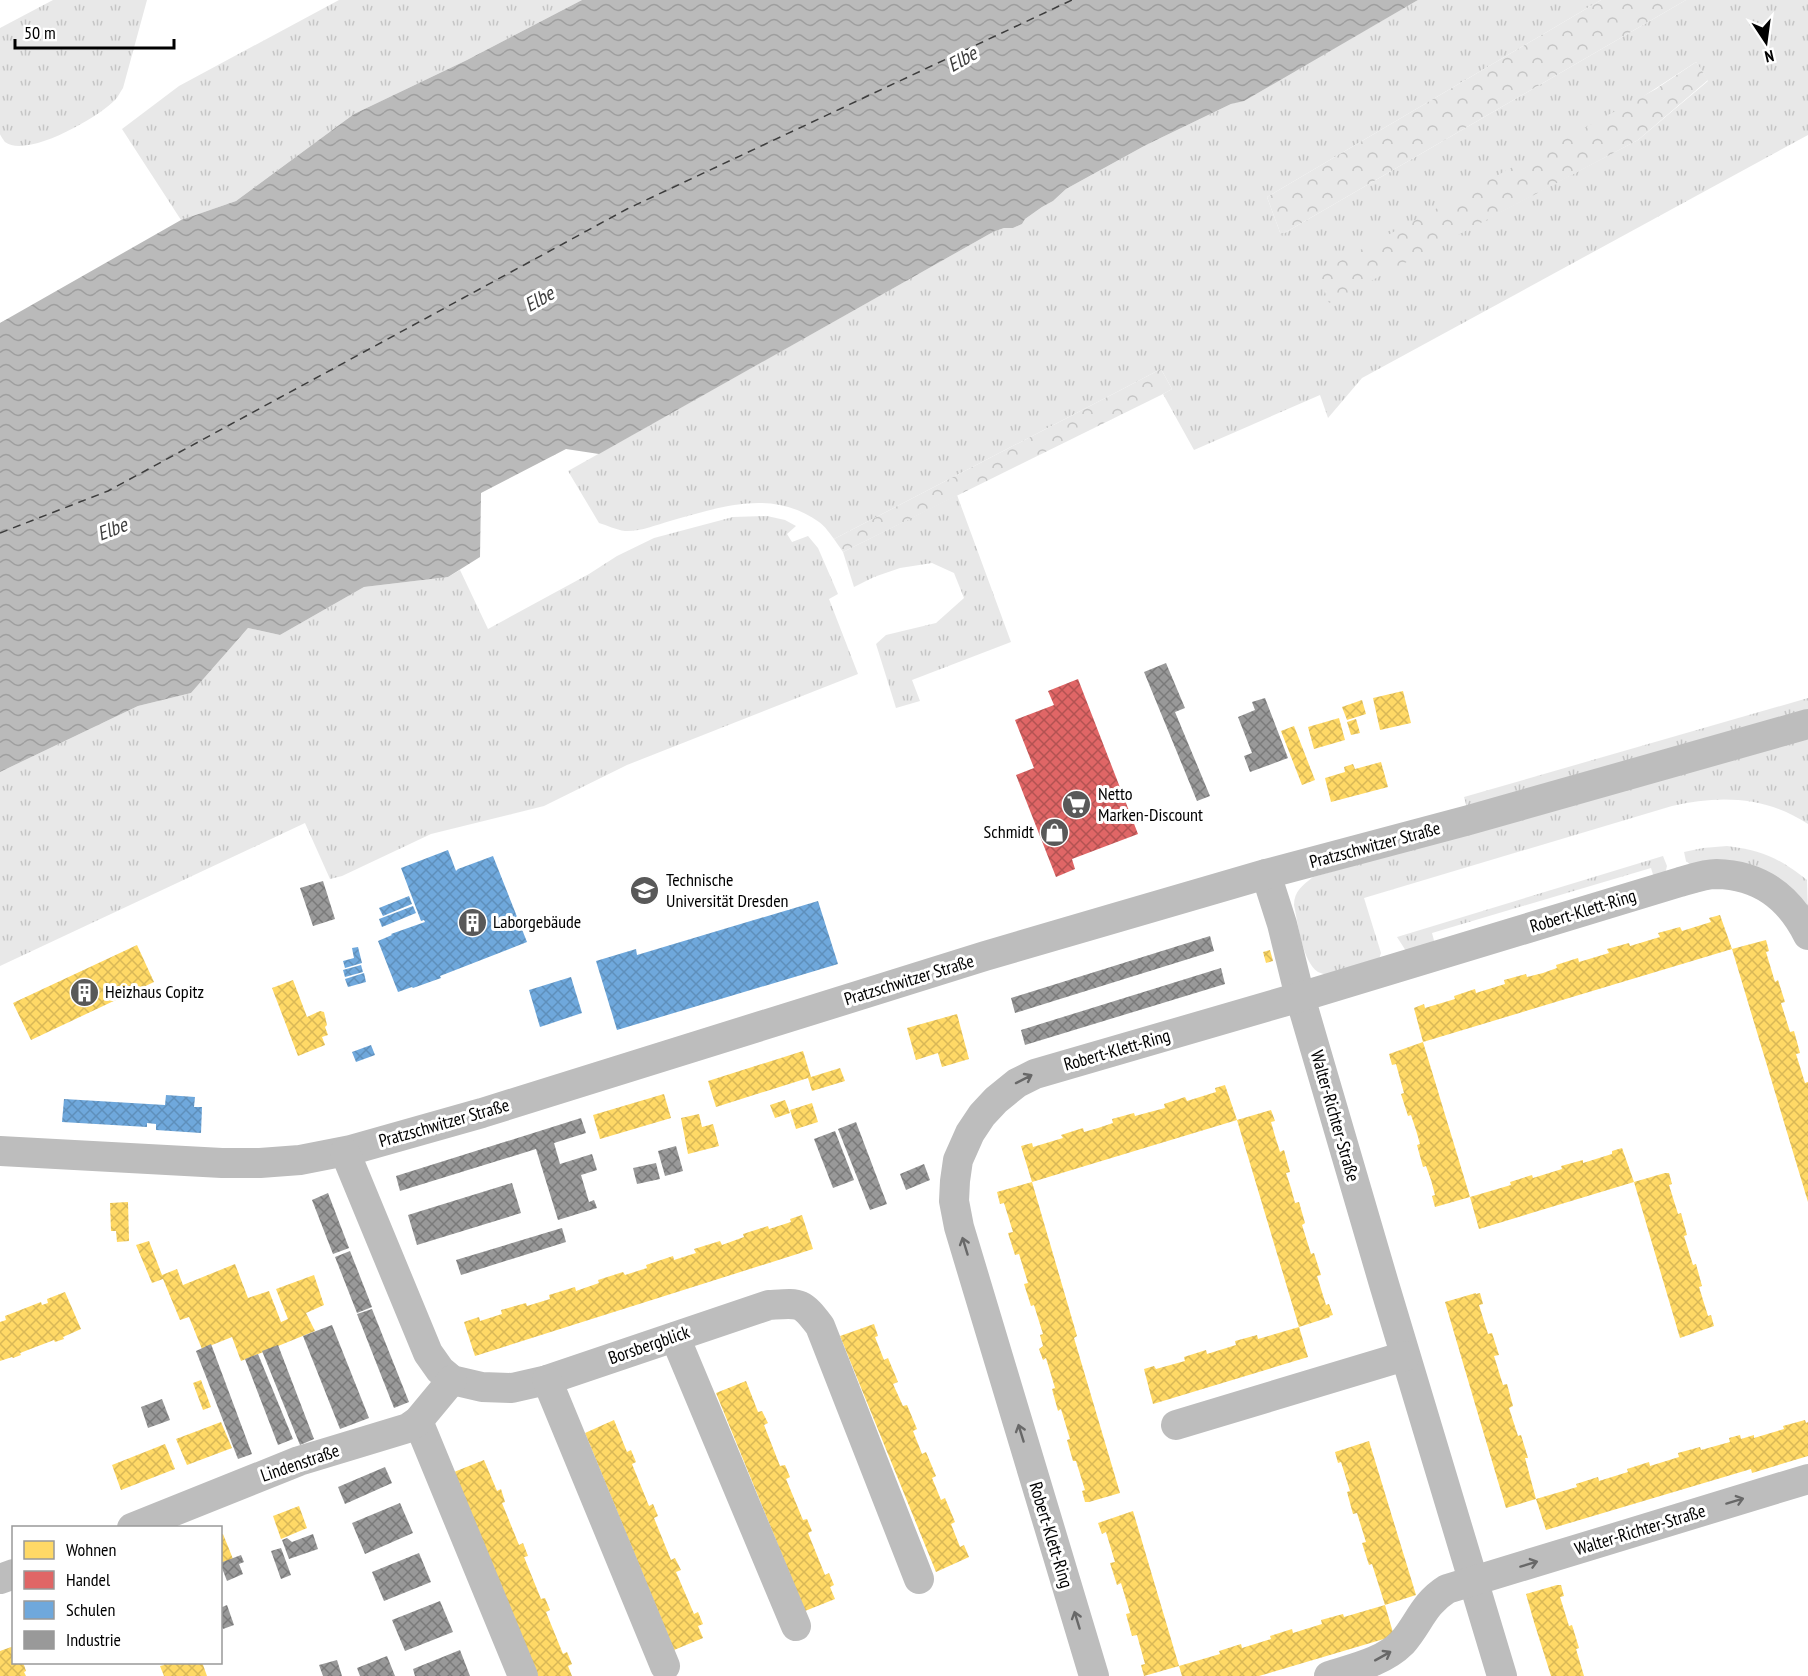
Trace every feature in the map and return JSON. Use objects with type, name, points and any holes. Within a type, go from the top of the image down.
[{"type":"street","name":"Pratzschwitzer Straße","points":[[0,1151],[252,1163],[300,1160],[345,1152],[482,1113],[984,956],[1266,874],[1469,820],[1808,724]]},
{"type":"street","name":"Walter-Richter-Straße","points":[[1266,874],[1405,1356],[1502,1676]]},
{"type":"street","name":"Robert-Klett-Ring","points":[[1094,1676],[959,1227],[954,1201],[958,1160],[970,1132],[996,1100],[1017,1083],[1035,1074],[1300,997],[1680,882],[1715,874],[1744,878],[1769,888],[1786,901],[1800,918],[1808,934]]},
{"type":"street","points":[[345,1152],[428,1353],[440,1370],[452,1380]]},
{"type":"street","name":"Borsbergblick","points":[[452,1380],[482,1387],[512,1388],[547,1380],[769,1305],[794,1303],[807,1309],[820,1326],[920,1579]]},
{"type":"street","points":[[675,1337],[796,1626]]},
{"type":"street","points":[[1176,1425],[1405,1356]]},
{"type":"street","name":"Lindenstraße","points":[[135,1526],[299,1461],[408,1428],[418,1421],[452,1380]]},
{"type":"street","points":[[547,1380],[665,1666]]},
{"type":"street","points":[[418,1421],[523,1676]]},
{"type":"street","name":"Walter-Richter-Straße","points":[[1329,1676],[1390,1653],[1403,1642],[1431,1600],[1447,1589],[1808,1479]]},
{"type":"green space","points":[[53,0],[147,0],[123,88],[115,100],[94,116],[62,134],[45,141],[15,146],[5,142],[0,134],[0,28]]},
{"type":"green space","points":[[339,0],[582,0],[467,60],[354,114],[236,201],[181,220],[122,129],[179,86]]},
{"type":"green space","points":[[1418,0],[1601,0],[1267,197],[1281,235],[1686,0],[1808,0],[1808,135],[1362,378],[1328,418],[1320,395],[1194,450],[1163,394],[1172,389],[1161,369],[834,539],[821,524],[801,512],[764,503],[727,506],[630,531],[599,523],[568,471],[993,232],[1022,224],[1025,219],[1053,201],[1066,189],[1146,145],[1244,100]],"holes":[[[1696,62],[1708,81],[1638,140],[1328,302]]]},
{"type":"green space","points":[[1601,0],[1686,0],[1281,235],[1267,197]]},
{"type":"green space","points":[[1696,62],[1708,80],[1638,140],[1329,303],[1318,273],[1656,89]]},
{"type":"green space","points":[[1161,369],[1172,389],[1163,394],[843,552],[834,539]]},
{"type":"green space","points":[[957,495],[1011,642],[912,680],[920,701],[896,708],[876,644],[886,635],[936,623],[964,598],[954,573],[932,563],[900,568],[854,587],[843,552]]},
{"type":"green space","points":[[767,516],[785,520],[796,526],[787,534],[792,542],[808,536],[818,548],[838,594],[829,599],[858,674],[627,765],[544,806],[431,834],[342,876],[330,879],[305,823],[0,966],[0,772],[138,706],[191,693],[248,628],[280,635],[364,587],[448,577],[460,570],[488,629],[589,574],[617,556],[654,538],[733,517]]},
{"type":"green space","points":[[1808,698],[1808,713],[1467,808],[1464,797]]},
{"type":"green space","points":[[1808,737],[1808,824],[1776,808],[1742,800],[1707,800],[1672,806],[1364,898],[1381,953],[1379,959],[1332,977],[1318,972],[1304,951],[1294,900],[1297,892],[1313,877]]},
{"type":"green space","points":[[1727,846],[1770,856],[1807,880],[1808,913],[1693,867],[1686,861],[1684,852]]},
{"type":"green space","points":[[1663,856],[1667,866],[1665,874],[1655,881],[1651,868],[1432,933],[1436,948],[1406,951],[1397,937]]},
{"type":"water","name":"Elbe","points":[[582,0],[1418,0],[1244,101],[1231,104],[1146,145],[1066,189],[1053,201],[1025,219],[1022,224],[993,232],[599,454],[566,449],[481,493],[480,557],[448,577],[364,587],[280,635],[248,628],[191,693],[138,706],[0,772],[0,323],[181,220],[236,201],[354,114],[467,60]]},
{"type":"building: Wohnen","points":[[1403,691],[1411,723],[1380,730],[1373,698]]},
{"type":"building: Wohnen","points":[[1362,700],[1366,714],[1347,720],[1342,707]]},
{"type":"building: Wohnen","points":[[1339,718],[1345,740],[1314,749],[1308,727]]},
{"type":"building: Wohnen","points":[[1356,719],[1360,733],[1351,735],[1347,722]]},
{"type":"building: Wohnen","points":[[1294,726],[1315,780],[1302,785],[1281,731]]},
{"type":"building: Wohnen","points":[[1381,762],[1388,787],[1331,802],[1325,778],[1345,772],[1344,767],[1353,764],[1355,769]]},
{"type":"building: Wohnen","points":[[1720,915],[1732,949],[1423,1042],[1414,1008],[1424,1004],[1425,1008],[1455,999],[1454,996],[1475,989],[1476,993],[1505,984],[1504,980],[1526,974],[1527,977],[1543,973],[1557,968],[1556,965],[1578,958],[1579,962],[1609,953],[1607,949],[1629,943],[1630,946],[1660,937],[1658,933],[1680,927],[1682,931],[1711,922],[1709,918]]},
{"type":"building: Wohnen","points":[[1766,940],[1769,951],[1766,952],[1775,982],[1778,980],[1785,1002],[1781,1003],[1790,1032],[1794,1031],[1800,1053],[1796,1054],[1805,1083],[1808,1082],[1808,1202],[1732,949]]},
{"type":"building: Wohnen","name":"Heizhaus Copitz","points":[[137,945],[154,982],[31,1040],[13,1003]]},
{"type":"building: Wohnen","points":[[1270,950],[1273,961],[1266,963],[1263,952]]},
{"type":"building: Wohnen","points":[[293,980],[307,1017],[320,1011],[324,1012],[328,1035],[322,1037],[325,1045],[298,1056],[272,988]]},
{"type":"building: Wohnen","points":[[957,1014],[969,1059],[942,1067],[938,1053],[916,1060],[907,1028]]},
{"type":"building: Wohnen","points":[[1423,1042],[1470,1197],[1435,1207],[1432,1196],[1435,1195],[1426,1166],[1423,1167],[1417,1145],[1420,1144],[1416,1130],[1411,1115],[1408,1116],[1401,1094],[1404,1093],[1396,1064],[1392,1065],[1389,1054]]},
{"type":"building: Wohnen","points":[[803,1051],[811,1077],[840,1068],[845,1081],[812,1091],[808,1078],[716,1107],[708,1081]]},
{"type":"building: Wohnen","points":[[1225,1085],[1237,1120],[1032,1182],[1021,1146],[1032,1143],[1033,1147],[1063,1138],[1061,1135],[1083,1128],[1084,1132],[1113,1123],[1112,1119],[1165,1108],[1164,1104],[1185,1097],[1187,1101],[1216,1092],[1215,1088]]},
{"type":"building: Wohnen","points":[[664,1094],[671,1118],[600,1139],[593,1115]]},
{"type":"building: Wohnen","points":[[785,1100],[790,1113],[775,1118],[770,1105]]},
{"type":"building: Wohnen","points":[[812,1103],[818,1122],[796,1129],[790,1110]]},
{"type":"building: Wohnen","points":[[1271,1110],[1275,1121],[1271,1122],[1280,1152],[1284,1150],[1290,1172],[1286,1173],[1295,1203],[1299,1202],[1305,1223],[1302,1225],[1311,1254],[1314,1253],[1321,1275],[1317,1276],[1326,1305],[1329,1304],[1333,1315],[1299,1327],[1237,1120]]},
{"type":"building: Wohnen","points":[[699,1114],[702,1127],[713,1124],[719,1146],[688,1154],[681,1118]]},
{"type":"building: Wohnen","points":[[1622,1148],[1634,1182],[1479,1229],[1470,1197],[1511,1185],[1510,1182],[1532,1175],[1533,1178],[1562,1169],[1561,1166],[1583,1160],[1583,1163],[1612,1154],[1612,1151]]},
{"type":"building: Wohnen","points":[[1669,1173],[1672,1184],[1669,1185],[1678,1214],[1681,1213],[1687,1235],[1684,1236],[1693,1265],[1696,1264],[1702,1286],[1699,1287],[1708,1316],[1711,1315],[1714,1326],[1680,1338],[1634,1182]]},
{"type":"building: Wohnen","points":[[1032,1182],[1077,1336],[1074,1338],[1120,1493],[1089,1502],[1085,1502],[1082,1491],[1085,1490],[1076,1461],[1073,1461],[1067,1440],[1070,1439],[1061,1409],[1058,1411],[1052,1389],[1055,1388],[1046,1358],[1043,1360],[1039,1349],[1043,1346],[1040,1335],[1043,1334],[1034,1305],[1031,1306],[1024,1284],[1028,1283],[1019,1254],[1015,1255],[1008,1233],[1013,1232],[1004,1203],[1000,1204],[997,1192]]},
{"type":"building: Wohnen","points":[[128,1202],[129,1241],[117,1242],[116,1231],[111,1231],[110,1203]]},
{"type":"building: Wohnen","points":[[802,1215],[813,1249],[475,1356],[464,1322],[479,1317],[480,1321],[502,1314],[501,1310],[550,1299],[549,1295],[575,1287],[576,1291],[599,1283],[598,1280],[623,1272],[625,1275],[647,1268],[646,1265],[673,1256],[674,1260],[696,1253],[694,1249],[720,1241],[722,1245],[744,1237],[743,1234],[791,1222],[790,1219]]},
{"type":"building: Wohnen","points":[[149,1241],[162,1275],[177,1269],[183,1285],[235,1264],[248,1298],[269,1291],[281,1322],[288,1319],[276,1289],[314,1275],[324,1305],[306,1313],[315,1331],[241,1361],[232,1337],[202,1349],[189,1317],[180,1320],[163,1279],[152,1283],[136,1245]]},
{"type":"building: Wohnen","points":[[65,1292],[81,1329],[63,1337],[64,1339],[55,1342],[54,1340],[20,1353],[21,1355],[0,1361],[0,1322],[6,1320],[5,1316],[41,1302],[42,1305],[48,1303],[47,1299]]},
{"type":"building: Wohnen","points":[[1480,1293],[1483,1304],[1479,1305],[1488,1334],[1492,1333],[1499,1355],[1494,1356],[1503,1385],[1507,1384],[1513,1406],[1509,1408],[1528,1458],[1525,1458],[1536,1499],[1506,1508],[1445,1302]]},
{"type":"building: Wohnen","points":[[874,1324],[878,1336],[875,1337],[884,1360],[888,1358],[898,1382],[893,1384],[903,1406],[907,1405],[917,1429],[913,1431],[922,1454],[926,1452],[936,1476],[932,1478],[941,1500],[945,1498],[955,1522],[951,1524],[960,1547],[964,1545],[969,1557],[936,1572],[840,1336]]},
{"type":"building: Wohnen","points":[[1299,1327],[1308,1357],[1153,1404],[1144,1369],[1154,1366],[1156,1369],[1185,1361],[1184,1357],[1206,1350],[1207,1354],[1236,1345],[1235,1341],[1257,1335],[1258,1339]]},
{"type":"building: Wohnen","points":[[201,1380],[211,1407],[203,1410],[193,1383]]},
{"type":"building: Wohnen","points":[[746,1381],[758,1412],[762,1411],[768,1423],[764,1425],[780,1466],[785,1465],[790,1477],[786,1479],[803,1520],[807,1519],[812,1531],[808,1533],[825,1575],[829,1573],[834,1585],[830,1587],[835,1599],[805,1611],[716,1393]]},
{"type":"building: Wohnen","points":[[614,1420],[627,1452],[631,1450],[636,1462],[632,1464],[649,1506],[653,1504],[658,1516],[654,1518],[671,1560],[675,1558],[681,1570],[676,1572],[694,1614],[698,1612],[703,1624],[698,1626],[703,1638],[674,1650],[585,1433]]},
{"type":"building: Wohnen","points":[[1805,1420],[1806,1423],[1808,1422],[1808,1456],[1752,1473],[1751,1469],[1546,1530],[1536,1499],[1577,1487],[1576,1484],[1598,1477],[1599,1481],[1628,1472],[1627,1469],[1649,1462],[1650,1466],[1679,1457],[1678,1453],[1700,1447],[1701,1450],[1730,1442],[1729,1438],[1740,1435],[1741,1439],[1754,1435],[1754,1438],[1784,1429],[1783,1426]]},
{"type":"building: Wohnen","points":[[221,1422],[232,1448],[187,1465],[176,1439]]},
{"type":"building: Wohnen","points":[[1369,1441],[1416,1595],[1385,1605],[1372,1564],[1369,1565],[1362,1543],[1366,1542],[1357,1513],[1353,1514],[1347,1492],[1350,1491],[1341,1462],[1338,1463],[1335,1452]]},
{"type":"building: Wohnen","points":[[165,1444],[175,1469],[121,1490],[112,1465]]},
{"type":"building: Wohnen","points":[[484,1460],[497,1491],[501,1489],[505,1502],[502,1503],[519,1545],[523,1543],[528,1556],[524,1557],[541,1599],[545,1598],[550,1610],[546,1612],[563,1654],[567,1652],[572,1664],[568,1666],[572,1676],[538,1676],[454,1472]]},
{"type":"building: Wohnen","points":[[299,1506],[307,1528],[281,1539],[273,1516]]},
{"type":"building: Wohnen","points":[[1133,1511],[1179,1666],[1144,1676],[1141,1665],[1145,1664],[1137,1635],[1132,1636],[1126,1614],[1130,1613],[1121,1583],[1117,1585],[1110,1563],[1115,1562],[1106,1532],[1102,1534],[1098,1523]]},
{"type":"building: Wohnen","points":[[222,1534],[233,1559],[222,1562]]},
{"type":"building: Wohnen","points":[[1561,1585],[1564,1596],[1560,1597],[1579,1648],[1576,1649],[1584,1676],[1551,1676],[1534,1622],[1526,1594]]},
{"type":"building: Wohnen","points":[[1385,1605],[1394,1636],[1259,1676],[1182,1676],[1179,1666],[1220,1654],[1219,1651],[1241,1644],[1242,1648],[1271,1639],[1270,1636],[1292,1629],[1293,1633],[1322,1624],[1321,1620],[1343,1614],[1344,1617]]},
{"type":"building: Wohnen","points":[[12,1647],[12,1664],[24,1664],[26,1676],[0,1676],[0,1651]]},
{"type":"building: Wohnen","points":[[203,1664],[207,1676],[164,1676],[160,1666]]},
{"type":"building: Handel","name":"Netto Marken-Discount","points":[[1078,679],[1138,834],[1072,859],[1075,869],[1056,877],[1016,775],[1034,768],[1015,720],[1054,705],[1048,691]]},
{"type":"building: Schulen","name":"Laborgebäude","points":[[448,850],[456,871],[493,856],[527,942],[440,976],[441,978],[398,992],[378,941],[425,922],[421,921],[401,868]]},
{"type":"building: Schulen","points":[[409,896],[412,904],[383,916],[379,908]]},
{"type":"building: Schulen","points":[[818,901],[838,964],[617,1030],[596,961],[636,949],[637,955]]},
{"type":"building: Schulen","points":[[413,906],[416,913],[382,927],[379,919]]},
{"type":"building: Schulen","points":[[358,947],[362,963],[345,968],[343,961],[354,958],[352,948]]},
{"type":"building: Schulen","points":[[361,965],[363,972],[345,977],[343,970]]},
{"type":"building: Schulen","points":[[364,973],[366,982],[348,987],[345,979]]},
{"type":"building: Schulen","points":[[571,977],[582,1013],[540,1027],[529,990]]},
{"type":"building: Schulen","points":[[371,1045],[375,1055],[356,1062],[352,1052]]},
{"type":"building: Schulen","points":[[166,1095],[195,1097],[194,1107],[202,1107],[201,1133],[156,1130],[156,1124],[147,1123],[147,1127],[62,1122],[64,1099],[165,1105]]},
{"type":"building: Industrie","points":[[1166,663],[1185,708],[1175,712],[1210,796],[1197,801],[1144,672]]},
{"type":"building: Industrie","points":[[1265,698],[1288,758],[1250,772],[1244,756],[1252,753],[1238,717],[1255,710],[1252,702]]},
{"type":"building: Industrie","points":[[323,881],[335,919],[313,926],[300,888]]},
{"type":"building: Industrie","points":[[1210,936],[1214,951],[1015,1013],[1011,998]]},
{"type":"building: Industrie","points":[[1221,968],[1225,984],[1025,1045],[1021,1030]]},
{"type":"building: Industrie","points":[[581,1118],[586,1133],[554,1143],[560,1164],[592,1154],[597,1170],[581,1175],[589,1202],[594,1200],[597,1208],[558,1220],[536,1149],[400,1191],[396,1176]]},
{"type":"building: Industrie","points":[[856,1122],[887,1204],[870,1210],[838,1129]]},
{"type":"building: Industrie","points":[[835,1131],[854,1180],[833,1188],[814,1139]]},
{"type":"building: Industrie","points":[[676,1146],[683,1171],[665,1176],[658,1151]]},
{"type":"building: Industrie","points":[[656,1163],[660,1179],[637,1184],[633,1168]]},
{"type":"building: Industrie","points":[[924,1164],[930,1180],[906,1190],[900,1174]]},
{"type":"building: Industrie","points":[[512,1183],[521,1213],[417,1245],[408,1215]]},
{"type":"building: Industrie","points":[[328,1193],[349,1248],[333,1254],[312,1200]]},
{"type":"building: Industrie","points":[[562,1228],[566,1242],[461,1275],[456,1260]]},
{"type":"building: Industrie","points":[[350,1251],[372,1307],[357,1313],[335,1257]]},
{"type":"building: Industrie","points":[[372,1309],[409,1402],[394,1408],[357,1314]]},
{"type":"building: Industrie","points":[[332,1325],[369,1418],[340,1429],[303,1336]]},
{"type":"building: Industrie","points":[[211,1344],[252,1454],[238,1459],[196,1351]]},
{"type":"building: Industrie","points":[[278,1345],[314,1439],[300,1445],[262,1351]]},
{"type":"building: Industrie","points":[[258,1354],[293,1439],[278,1445],[245,1359]]},
{"type":"building: Industrie","points":[[162,1399],[170,1420],[148,1428],[141,1407]]},
{"type":"building: Industrie","points":[[385,1467],[392,1483],[345,1504],[338,1487]]},
{"type":"building: Industrie","points":[[400,1503],[413,1533],[365,1554],[352,1523]]},
{"type":"building: Industrie","points":[[313,1534],[318,1549],[289,1559],[282,1540],[287,1538],[292,1542]]},
{"type":"building: Industrie","points":[[281,1548],[291,1575],[281,1579],[271,1551]]},
{"type":"building: Industrie","points":[[419,1553],[431,1582],[384,1601],[372,1572]]},
{"type":"building: Industrie","points":[[241,1555],[244,1562],[239,1564],[243,1574],[227,1581],[222,1562]]},
{"type":"building: Industrie","points":[[440,1601],[453,1632],[405,1651],[392,1620]]},
{"type":"building: Industrie","points":[[227,1605],[234,1625],[223,1629],[222,1627],[222,1607]]},
{"type":"building: Industrie","points":[[460,1650],[470,1676],[415,1676],[413,1669]]},
{"type":"building: Industrie","points":[[387,1656],[395,1676],[360,1676],[357,1668]]},
{"type":"building: Industrie","points":[[337,1660],[342,1676],[323,1676],[319,1665]]},
{"type":"ferry route","points":[[0,533],[108,491],[627,209],[1072,0]]},
{"type":"place","name":"Netto Marken-Discount","points":[[1077,804]]},
{"type":"place","name":"Schmidt","points":[[1055,832]]},
{"type":"place","name":"Technische Universität Dresden","points":[[645,890]]},
{"type":"place","name":"Laborgebäude","points":[[472,922]]},
{"type":"place","name":"Heizhaus Copitz","points":[[84,992]]}]
